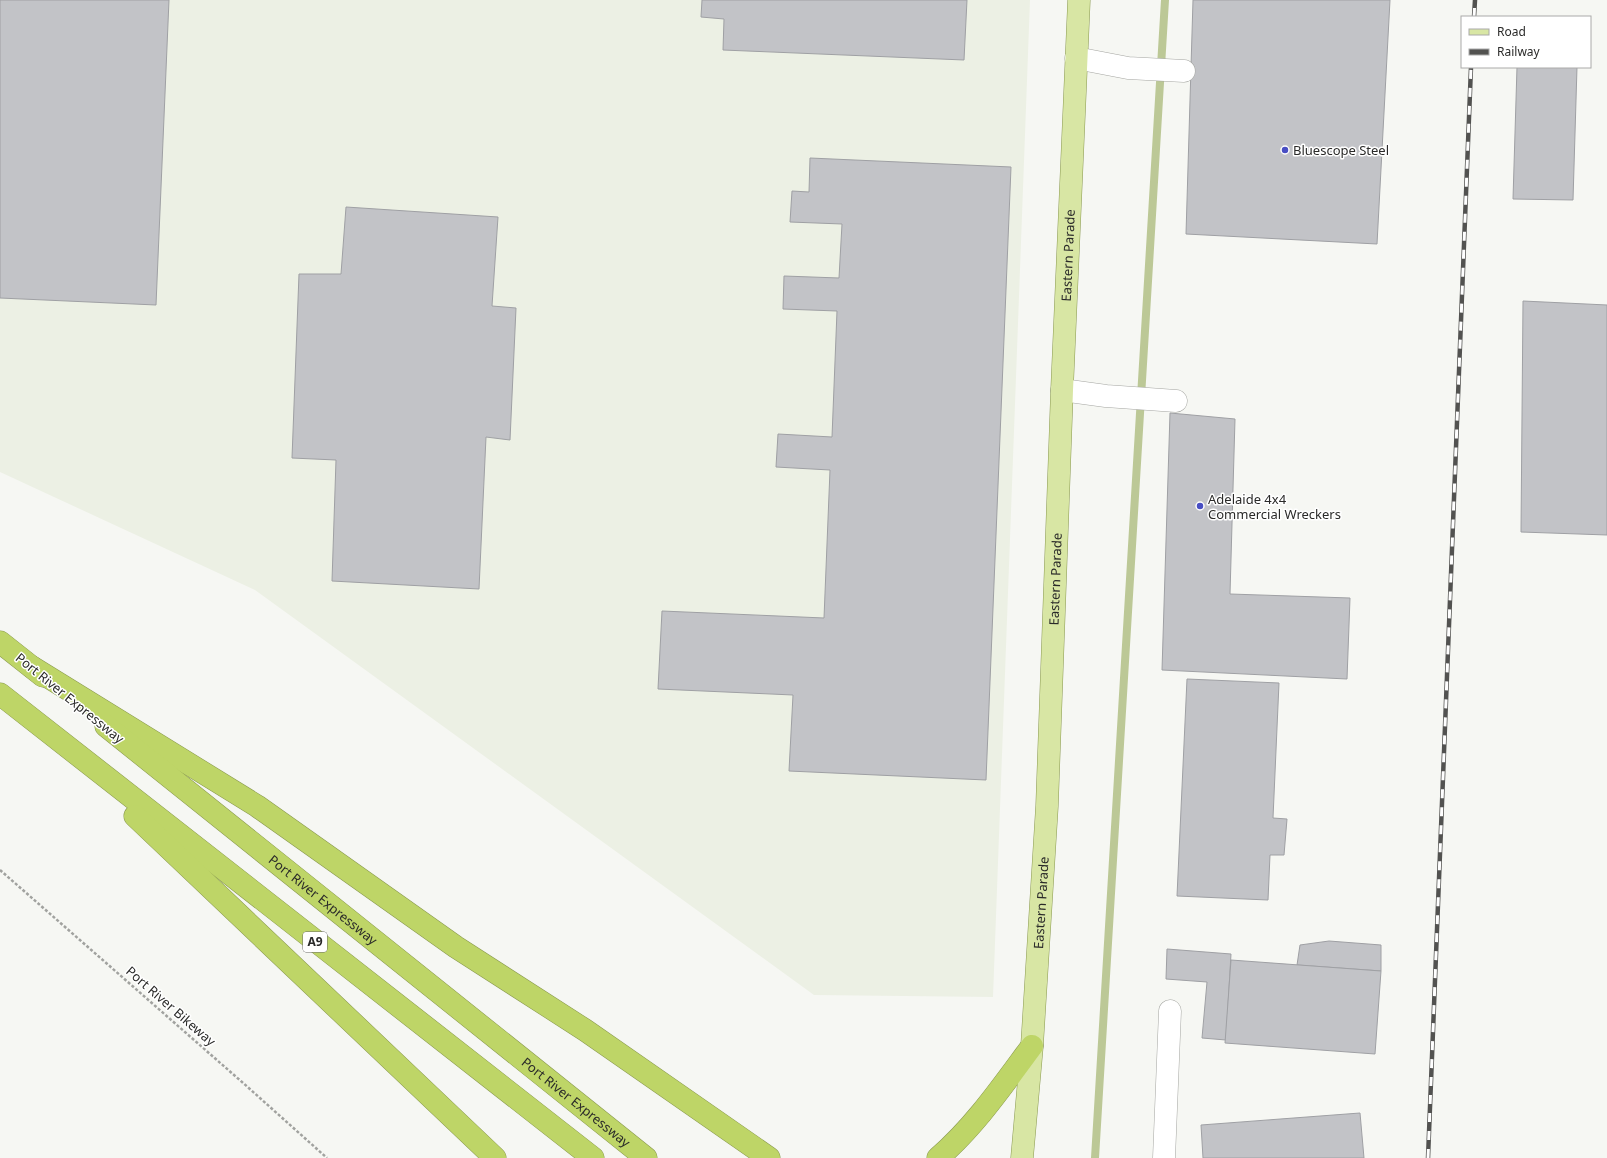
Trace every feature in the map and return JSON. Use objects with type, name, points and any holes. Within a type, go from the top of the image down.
[{"type":"highway","name":"Port River Expressway","points":[[0,642],[646,1158]]},
{"type":"highway","points":[[32,667],[257,806],[456,947],[585,1030],[770,1158]]},
{"type":"highway","name":"A9","points":[[0,694],[593,1158]]},
{"type":"highway","points":[[39,725],[495,1158]]},
{"type":"highway","points":[[938,1158],[958,1141],[988,1105],[1032,1046]]},
{"type":"main road","name":"Eastern Parade","points":[[1022,1158],[1032,1046],[1047,806],[1062,390],[1079,0]]},
{"type":"lane","points":[[1076,58],[1128,68],[1184,71]]},
{"type":"lane","points":[[1062,390],[1106,396],[1176,401]]},
{"type":"lane","points":[[1164,1158],[1170,1011]]},
{"type":"path","name":"Port River Bikeway","points":[[0,870],[236,1076],[327,1158]]},
{"type":"shaded area","points":[[0,0],[1030,0],[993,997],[814,995],[255,590],[0,472]]},
{"type":"building","points":[[0,0],[169,0],[156,305],[0,298]]},
{"type":"building","points":[[702,0],[967,0],[964,60],[723,50],[724,19],[701,17]]},
{"type":"building","name":"Bluescope Steel","points":[[1193,0],[1390,0],[1377,244],[1186,234]]},
{"type":"building","points":[[1517,68],[1577,68],[1573,200],[1513,199]]},
{"type":"building","points":[[810,158],[1011,167],[986,780],[789,771],[793,695],[658,689],[662,611],[824,618],[830,470],[776,467],[778,434],[832,437],[837,311],[783,309],[784,276],[839,278],[842,224],[790,222],[792,191],[809,192]]},
{"type":"building","points":[[346,207],[498,217],[492,306],[516,308],[510,440],[486,437],[479,589],[332,581],[336,460],[292,458],[299,274],[341,274]]},
{"type":"building","points":[[1523,301],[1607,305],[1607,535],[1521,532]]},
{"type":"building","name":"Adelaide 4x4 Commercial Wreckers","points":[[1170,413],[1235,419],[1230,594],[1350,598],[1347,679],[1162,670]]},
{"type":"building","points":[[1187,679],[1279,683],[1273,818],[1287,819],[1284,855],[1270,855],[1268,900],[1177,896]]},
{"type":"building","points":[[1329,941],[1381,945],[1381,971],[1297,965],[1300,945]]},
{"type":"building","points":[[1167,949],[1231,954],[1226,1040],[1202,1038],[1207,982],[1166,979]]},
{"type":"building","points":[[1231,960],[1381,971],[1375,1054],[1225,1043]]},
{"type":"building","points":[[1360,1113],[1364,1158],[1203,1158],[1201,1125]]},
{"type":"waterway","points":[[1095,1158],[1165,0]]},
{"type":"railway","points":[[1474,16],[1475,0]]},
{"type":"railway","points":[[1428,1158],[1471,68]]},
{"type":"place","name":"Bluescope Steel","points":[[1285,150]]},
{"type":"place","name":"Adelaide 4x4 Commercial Wreckers","points":[[1200,506]]}]
